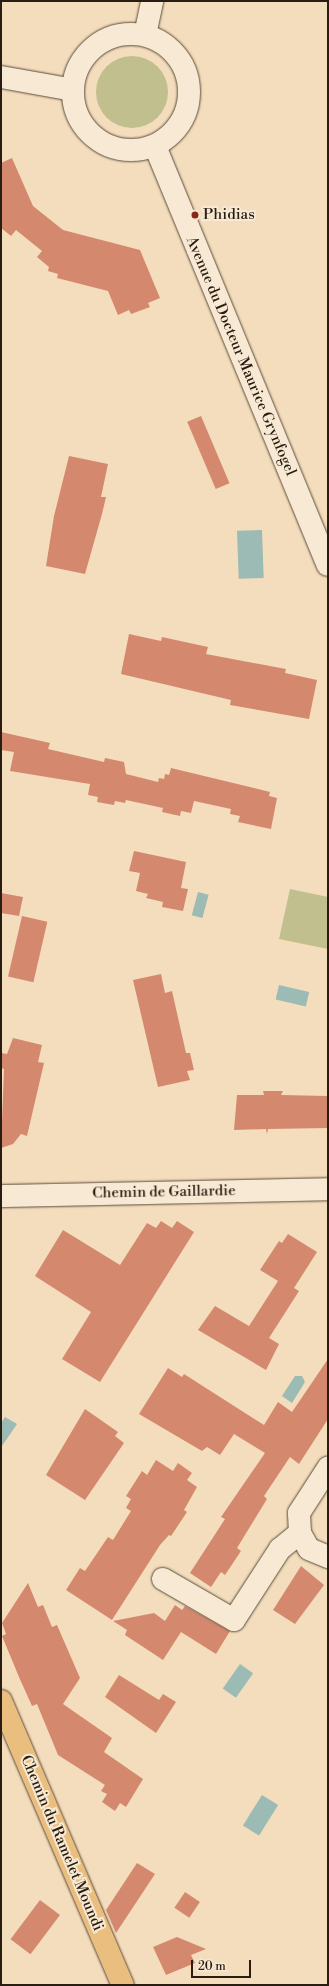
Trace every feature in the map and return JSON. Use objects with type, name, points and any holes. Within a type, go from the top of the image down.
[{"type":"main road","name":"Chemin du Ramelet Moundi","points":[[1,1702],[123,1985]]},
{"type":"street","points":[[145,35],[152,1]]},
{"type":"street","points":[[145,35],[167,45],[178,57],[186,72],[189,89],[181,122],[171,135],[155,146],[135,150],[113,147],[94,136],[80,119],[73,90],[83,60],[96,45],[113,36],[145,35]]},
{"type":"street","points":[[1,77],[73,90]]},
{"type":"street","name":"Avenue du Docteur Maurice Grynfogel","points":[[155,146],[328,565]]},
{"type":"street","name":"Chemin de Gaillardie","points":[[1,1196],[328,1189]]},
{"type":"street","points":[[328,1468],[299,1513],[300,1533],[309,1549],[328,1557]]},
{"type":"street","points":[[163,1579],[234,1620],[280,1549],[300,1533]]},
{"type":"shaded area","points":[[132,56],[146,59],[158,66],[165,78],[168,92],[165,106],[158,118],[146,125],[132,128],[118,125],[106,118],[99,106],[96,92],[99,78],[106,66],[118,59]]},
{"type":"shaded area","points":[[290,889],[328,897],[328,949],[279,939]]},
{"type":"water","points":[[262,530],[264,578],[239,579],[237,531]]},
{"type":"water","points":[[198,892],[209,895],[202,918],[192,915]]},
{"type":"water","points":[[279,985],[309,992],[306,1007],[276,1000]]},
{"type":"water","points":[[295,1376],[302,1376],[305,1382],[292,1403],[282,1396]]},
{"type":"water","points":[[5,1417],[17,1424],[2,1446],[1,1423]]},
{"type":"water","points":[[240,1664],[253,1673],[236,1698],[223,1689]]},
{"type":"water","points":[[262,1795],[278,1805],[259,1836],[243,1826]]},
{"type":"building","points":[[12,158],[33,206],[63,230],[140,250],[160,298],[148,303],[150,307],[131,314],[129,310],[118,315],[108,291],[57,278],[58,274],[48,271],[49,267],[37,257],[42,251],[16,230],[11,236],[1,228],[1,163]]},
{"type":"building","points":[[201,416],[230,483],[216,489],[187,422]]},
{"type":"building","points":[[69,456],[108,464],[101,497],[106,497],[85,574],[46,566],[54,516]]},
{"type":"building","points":[[129,634],[161,641],[162,637],[208,647],[206,654],[286,669],[285,673],[317,680],[309,719],[230,705],[231,700],[121,674]]},
{"type":"building","points":[[1,732],[50,743],[48,749],[104,762],[105,758],[124,762],[126,774],[158,782],[159,778],[164,779],[165,774],[169,775],[171,768],[270,792],[269,796],[277,798],[271,829],[238,822],[240,816],[230,814],[231,809],[194,801],[191,813],[181,811],[180,816],[162,812],[163,808],[126,800],[125,803],[115,801],[114,805],[97,802],[98,797],[88,795],[90,784],[10,771],[14,752],[1,750]]},
{"type":"building","points":[[134,851],[186,862],[181,888],[188,889],[183,911],[162,907],[163,902],[146,898],[148,894],[136,891],[140,873],[129,871]]},
{"type":"building","points":[[1,893],[23,897],[19,916],[1,913]]},
{"type":"building","points":[[22,916],[47,922],[33,982],[8,976]]},
{"type":"building","points":[[161,974],[165,993],[172,991],[186,1053],[190,1053],[194,1070],[187,1071],[190,1080],[158,1087],[133,980]]},
{"type":"building","points":[[13,1038],[42,1045],[38,1062],[44,1063],[27,1136],[21,1134],[13,1144],[1,1148],[4,1069],[1,1068],[1,1053],[7,1054]]},
{"type":"building","points":[[263,1091],[283,1091],[281,1095],[328,1096],[328,1128],[268,1129],[267,1134],[266,1129],[234,1130],[237,1095],[264,1095]]},
{"type":"building","points":[[161,1221],[172,1228],[177,1221],[194,1232],[100,1382],[62,1359],[91,1312],[35,1276],[63,1230],[120,1265],[147,1223],[156,1228]]},
{"type":"building","points":[[288,1234],[317,1252],[294,1288],[299,1291],[269,1338],[279,1344],[266,1370],[198,1330],[215,1306],[249,1326],[278,1281],[260,1270],[279,1241],[282,1243]]},
{"type":"building","points":[[328,1359],[328,1419],[299,1464],[290,1457],[264,1496],[267,1499],[237,1548],[241,1551],[225,1575],[221,1572],[211,1587],[190,1573],[225,1519],[221,1517],[265,1453],[234,1434],[220,1455],[207,1447],[202,1451],[139,1414],[168,1368],[182,1377],[184,1374],[264,1425],[278,1402],[292,1412]]},
{"type":"building","points":[[85,1409],[118,1432],[115,1436],[124,1443],[85,1500],[46,1475]]},
{"type":"building","points":[[156,1460],[173,1471],[178,1463],[192,1473],[187,1480],[197,1487],[184,1510],[187,1512],[171,1536],[169,1535],[160,1545],[112,1620],[66,1590],[80,1568],[85,1571],[108,1537],[113,1540],[131,1511],[126,1508],[131,1499],[126,1496],[142,1471],[147,1475]]},
{"type":"building","points":[[301,1566],[324,1585],[295,1624],[273,1610]]},
{"type":"building","points":[[28,1583],[38,1607],[43,1605],[52,1627],[57,1625],[80,1678],[63,1704],[112,1738],[104,1752],[143,1779],[126,1807],[120,1803],[115,1811],[102,1802],[107,1794],[101,1791],[105,1785],[58,1755],[37,1704],[32,1706],[19,1677],[2,1636],[6,1634],[2,1623]]},
{"type":"building","points":[[175,1605],[182,1610],[185,1606],[230,1631],[216,1654],[181,1632],[163,1660],[125,1635],[127,1630],[113,1621],[154,1613],[165,1621]]},
{"type":"building","points":[[119,1675],[159,1700],[163,1694],[176,1702],[156,1733],[105,1697]]},
{"type":"building","points":[[137,1863],[155,1874],[116,1933],[106,1910]]},
{"type":"building","points":[[185,1892],[200,1902],[189,1918],[174,1908]]},
{"type":"building","points":[[40,1900],[60,1915],[30,1954],[11,1939]]},
{"type":"building","points":[[177,1937],[206,1949],[191,1955],[195,1963],[166,1975],[153,1947]]},
{"type":"place","name":"Phidias","points":[[195,215]]}]
